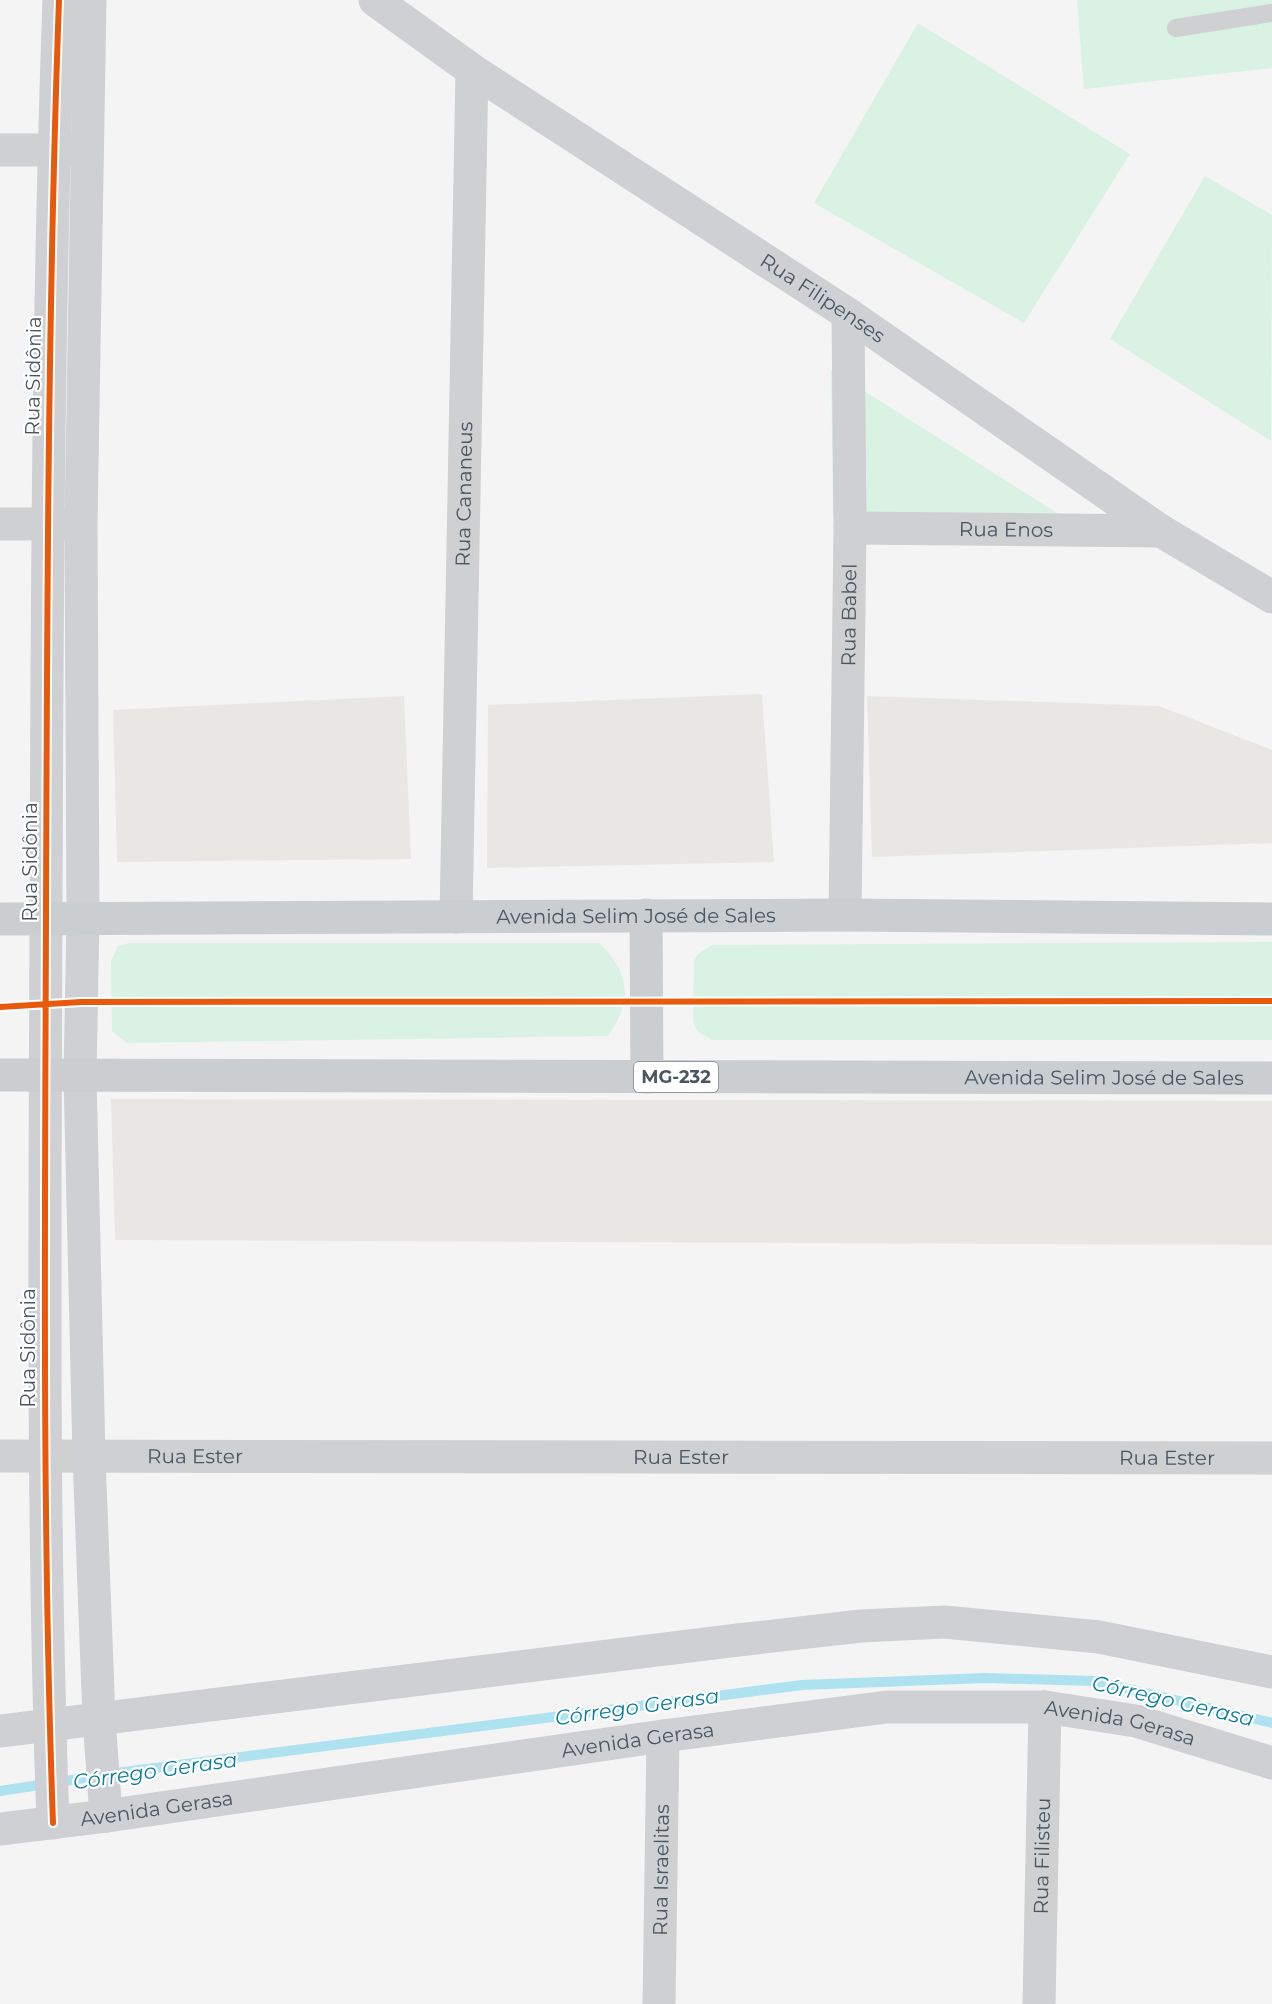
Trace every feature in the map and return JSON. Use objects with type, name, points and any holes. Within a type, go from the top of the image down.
[{"type":"main road","name":"Avenida Selim José de Sales","points":[[0,919],[646,915],[1272,919]]},
{"type":"main road","points":[[646,915],[647,1077]]},
{"type":"main road","name":"Avenida Selim José de Sales","points":[[0,1075],[1272,1078]]},
{"type":"street","name":"Rua Sidônia","points":[[52,1809],[45,1456],[44,1075],[46,524],[58,0]]},
{"type":"street","points":[[90,0],[81,525],[83,918],[80,1076],[89,1456],[105,1805]]},
{"type":"street","name":"Rua Filipenses","points":[[375,0],[472,70],[848,314],[1161,531],[1272,597]]},
{"type":"street","name":"Rua Cananeus","points":[[456,917],[472,70]]},
{"type":"street","points":[[0,150],[87,150]]},
{"type":"street","name":"Rua Babel","points":[[845,915],[850,528],[848,314]]},
{"type":"street","points":[[0,524],[81,525]]},
{"type":"street","name":"Rua Enos","points":[[850,528],[1161,531]]},
{"type":"street","name":"Rua Ester","points":[[0,1456],[1272,1458]]},
{"type":"street","points":[[0,1731],[50,1738],[738,1640],[861,1626],[945,1622],[1099,1636],[1272,1672]]},
{"type":"street","name":"Avenida Gerasa","points":[[0,1829],[52,1809],[105,1805],[887,1707],[1046,1707],[1136,1721],[1272,1763]]},
{"type":"street","name":"Rua Filisteu","points":[[1039,2004],[1046,1707]]},
{"type":"street","name":"Rua Israelitas","points":[[659,2004],[663,1736]]},
{"type":"lane","points":[[1176,28],[1272,13]]},
{"type":"shaded area","points":[[762,694],[774,862],[487,868],[488,705]]},
{"type":"shaded area","points":[[404,696],[411,859],[117,862],[113,710]]},
{"type":"shaded area","points":[[867,696],[1159,706],[1272,750],[1272,843],[872,857]]},
{"type":"shaded area","points":[[111,1099],[1272,1101],[1272,1245],[115,1240]]},
{"type":"green space","points":[[1077,0],[1272,0],[1272,68],[1084,89]]},
{"type":"green space","points":[[918,23],[1130,154],[1024,323],[814,203]]},
{"type":"green space","points":[[1205,176],[1272,215],[1271,441],[1110,339]]},
{"type":"green space","points":[[831,370],[1081,528],[833,515]]},
{"type":"green space","points":[[1272,942],[1272,1040],[712,1040],[697,1031],[693,1021],[694,961],[698,954],[712,945]]},
{"type":"green space","points":[[129,943],[599,943],[617,965],[622,976],[624,999],[622,1011],[608,1036],[127,1043],[112,1031],[111,961],[118,946]]},
{"type":"waterway","name":"Córrego Gerasa","points":[[0,1791],[124,1772],[802,1685],[985,1678],[1095,1681],[1272,1723]]},
{"type":"cycle path","points":[[53,1823],[47,1596],[45,1143],[49,458],[52,229],[59,0]]},
{"type":"cycle path","points":[[0,1007],[81,1002],[1272,1001]]}]
